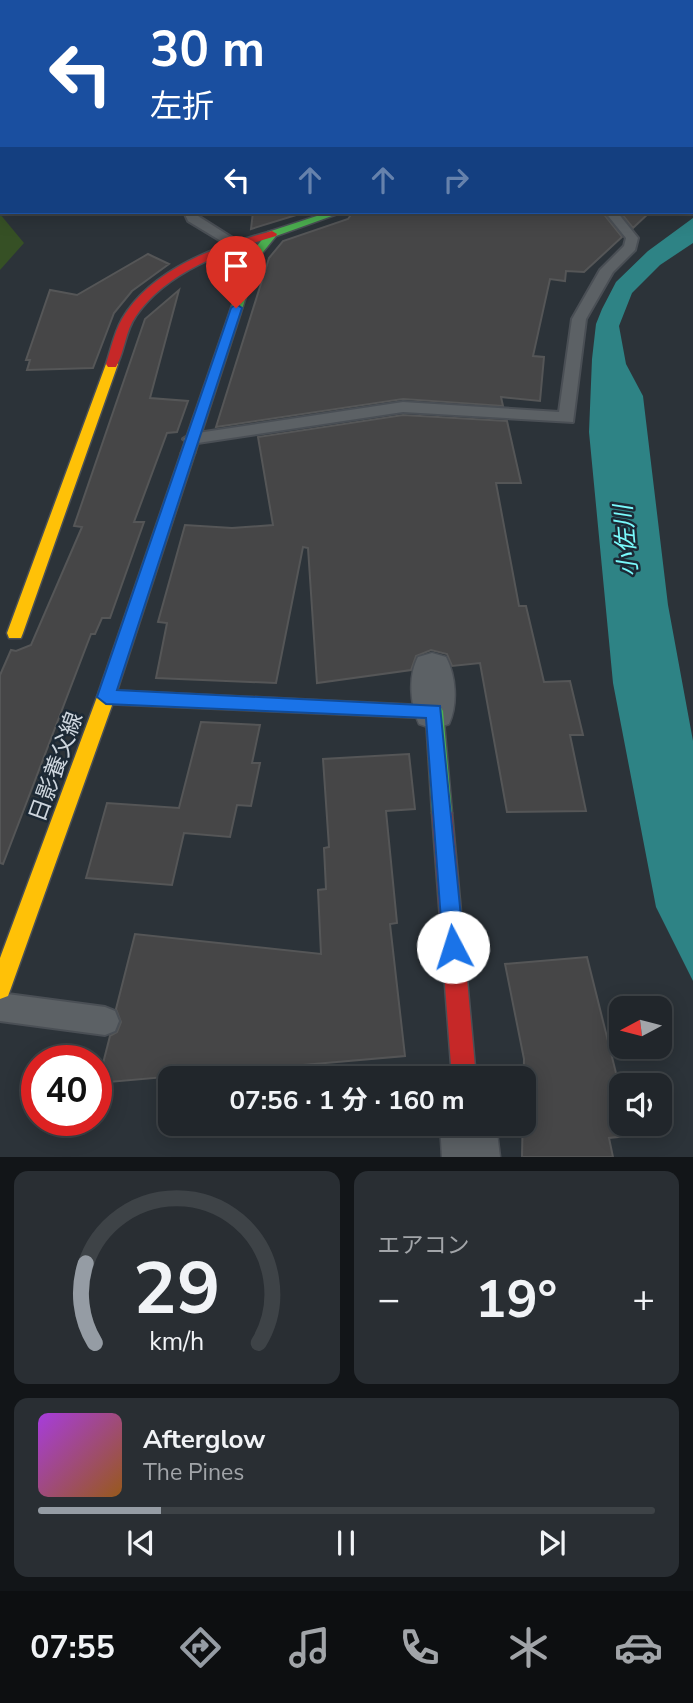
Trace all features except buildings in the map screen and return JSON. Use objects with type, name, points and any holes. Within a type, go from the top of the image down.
[{"type":"street","points":[[15,633],[130,315],[157,290],[236,244],[332,214]]},
{"type":"street","name":"日影養父線","points":[[0,988],[106,697],[254,256],[272,234]]},
{"type":"street","points":[[432,669],[463,1066]]},
{"type":"street","points":[[106,697],[434,711]]},
{"type":"street","points":[[469,1136],[471,1157]]},
{"type":"lane","points":[[191,214],[192,218],[236,244]]},
{"type":"lane","points":[[191,439],[403,407],[567,418],[572,357],[579,319],[607,270],[630,247],[632,238],[613,214]]},
{"type":"lane","points":[[0,1007],[105,1021]]},
{"type":"green space","points":[[0,214],[24,243],[0,270]]},
{"type":"water","name":"小佐川","points":[[693,218],[693,243],[660,265],[632,293],[619,326],[626,364],[643,396],[668,605],[693,741],[693,981],[656,907],[613,683],[589,432],[592,359],[596,324],[602,309],[616,282],[648,251]]},
{"type":"traffic: fast","points":[[188,453],[254,256],[272,234],[332,214]]},
{"type":"traffic: fast","points":[[106,697],[434,711],[442,813]]},
{"type":"traffic: slow","points":[[15,633],[112,364]]},
{"type":"traffic: slow","points":[[0,988],[106,697],[188,453]]},
{"type":"traffic: jam","points":[[112,364],[132,313],[160,285],[214,254],[272,234]]},
{"type":"traffic: jam","points":[[442,813],[463,1066]]},
{"type":"route","points":[[236,308],[106,697],[434,711],[453,947]]}]
